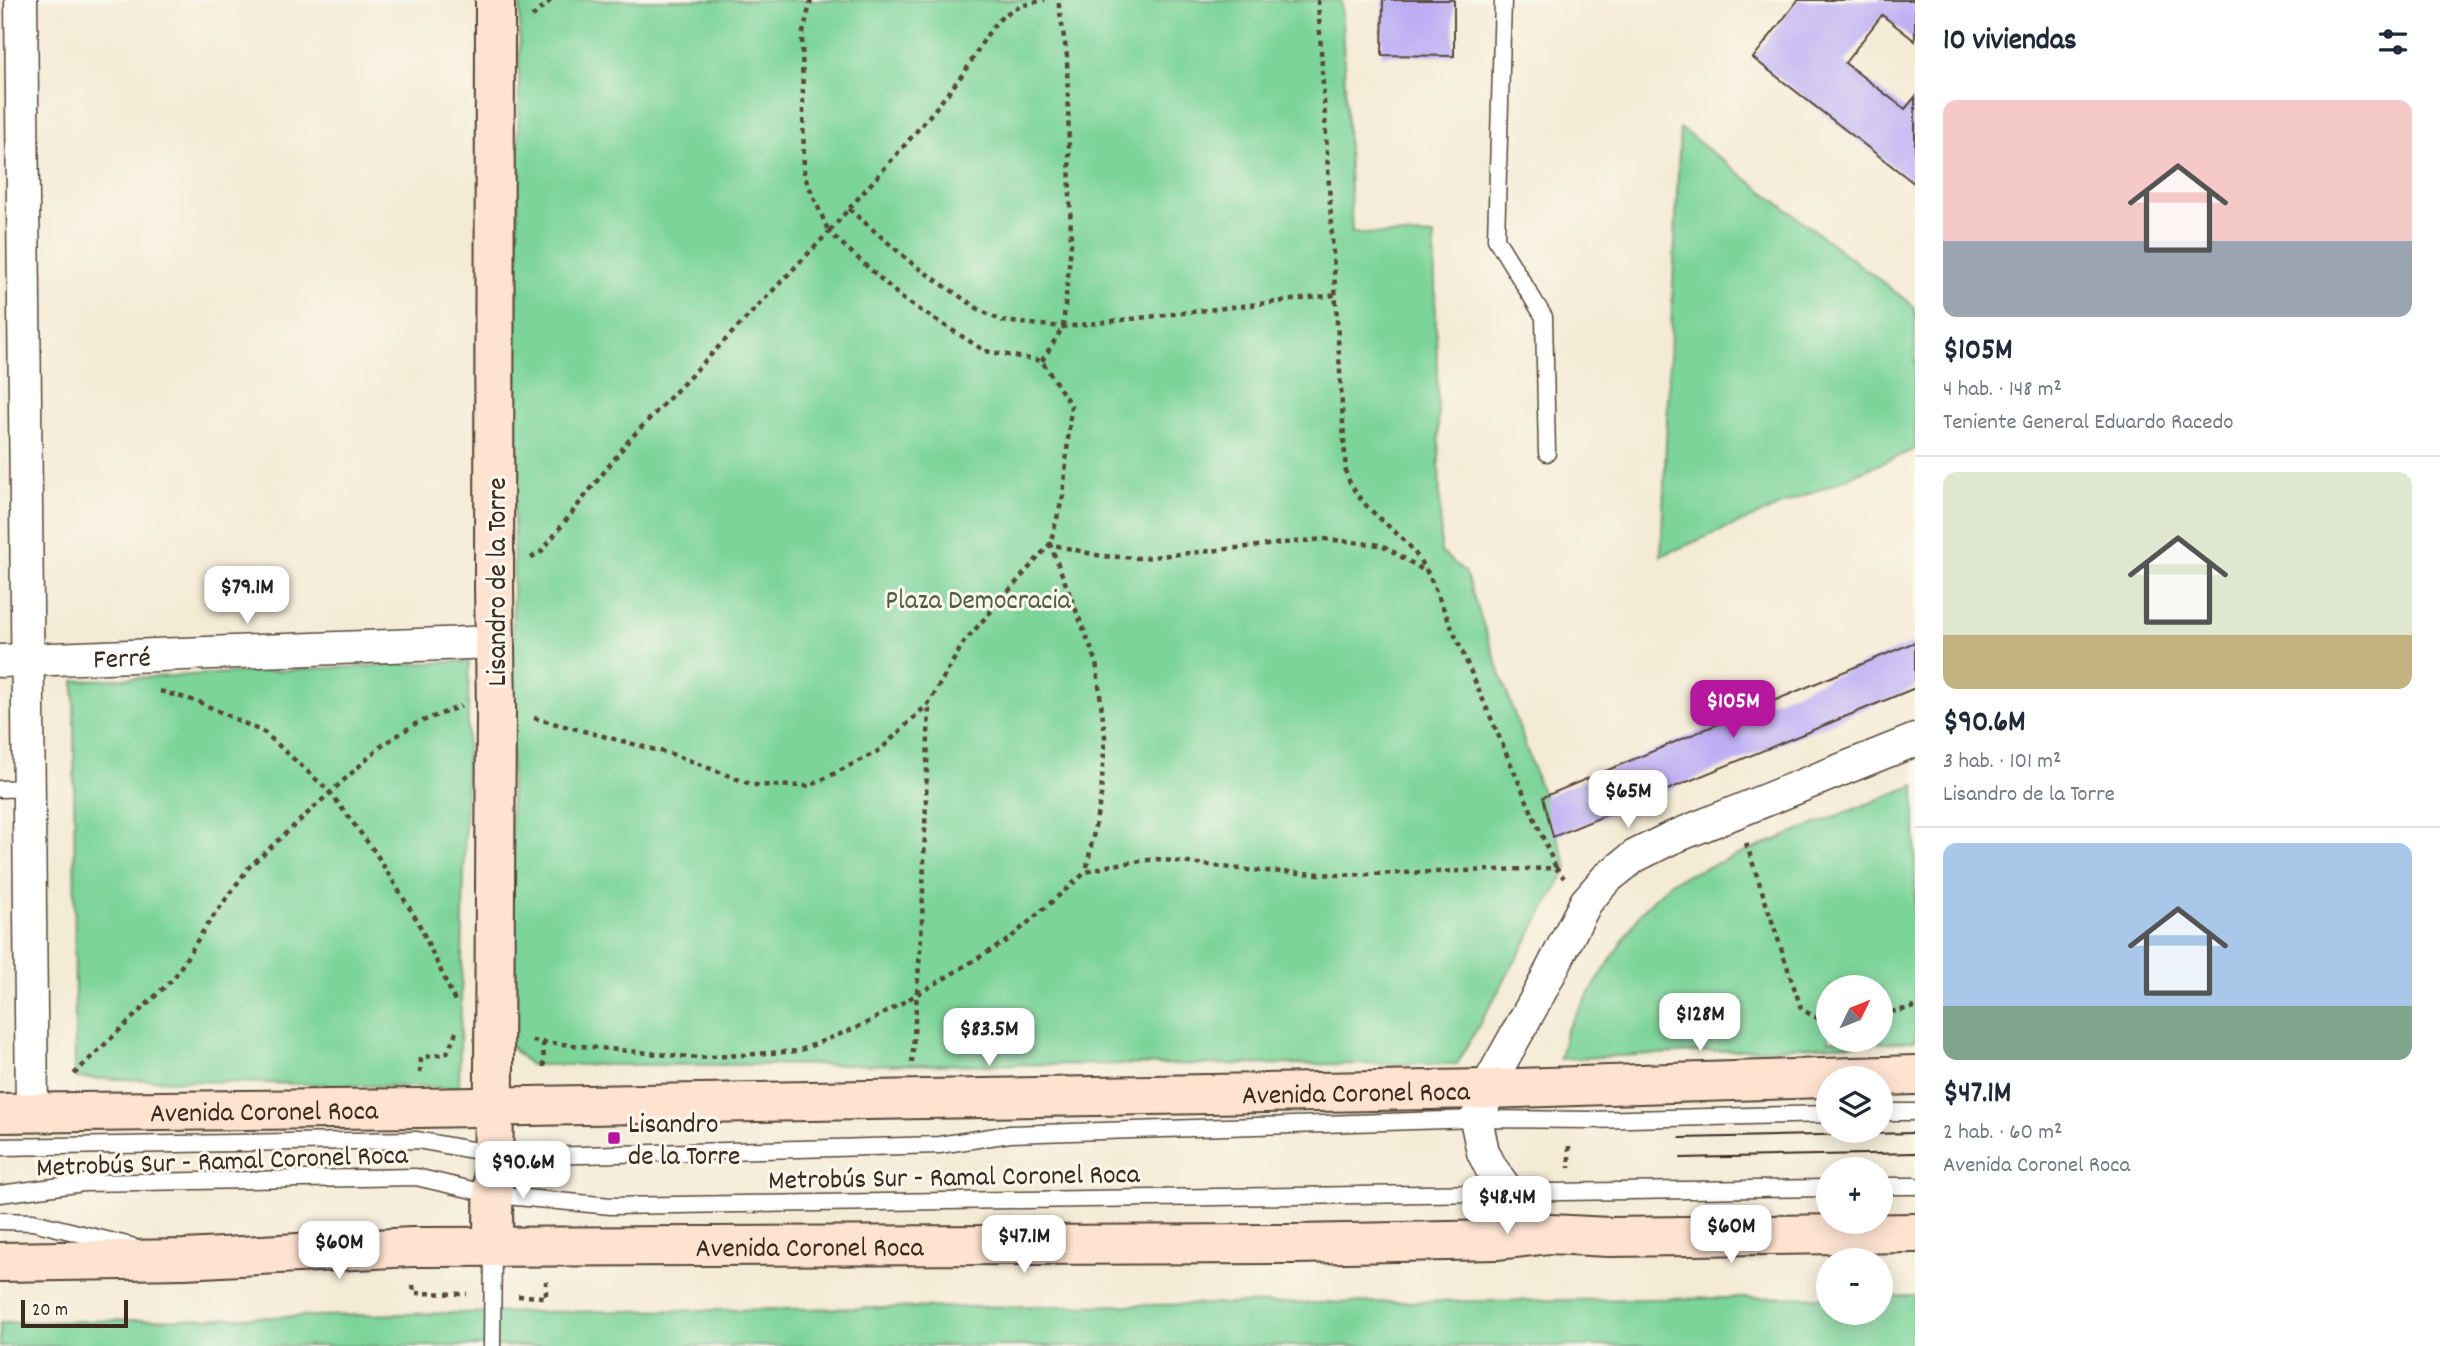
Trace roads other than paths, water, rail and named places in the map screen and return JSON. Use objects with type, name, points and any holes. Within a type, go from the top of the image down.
[{"type":"main road","name":"Lisandro de la Torre","points":[[493,1247],[496,708],[495,0]]},
{"type":"main road","name":"Avenida Coronel Roca","points":[[16,1112],[909,1099],[1481,1104],[1915,1074]]},
{"type":"main road","name":"Avenida Coronel Roca","points":[[0,1262],[184,1259],[412,1247],[1296,1244],[1498,1240],[1550,1234],[1609,1237],[1915,1233]]},
{"type":"street","points":[[16,1112],[14,661],[22,0]]},
{"type":"street","name":"Ferré","points":[[14,661],[495,642]]},
{"type":"street","points":[[1550,1234],[1527,1219],[1491,1168],[1483,1152],[1481,1104],[1586,902],[1606,879],[1635,856],[1669,839],[1915,740]]},
{"type":"lane","points":[[1503,0],[1496,239],[1544,317],[1547,453]]},
{"type":"lane","name":"Metrobús Sur - Ramal Coronel Roca","points":[[0,1147],[417,1140],[494,1154],[544,1156],[939,1145],[1010,1134],[1481,1104],[1570,1120],[1816,1114]]},
{"type":"lane","points":[[1893,1112],[1915,1112]]},
{"type":"lane","name":"Metrobús Sur - Ramal Coronel Roca","points":[[0,1194],[85,1184],[416,1177],[494,1195],[611,1206],[1816,1188]]},
{"type":"lane","points":[[1893,1186],[1915,1186]]},
{"type":"lane","points":[[0,1221],[33,1222],[184,1259]]},
{"type":"lane","points":[[492,1346],[493,1247]]},
{"type":"tram line","points":[[1680,1138],[1915,1133]]},
{"type":"tram line","points":[[1681,1158],[1915,1153]]},
{"type":"place","name":"Lisandro de la Torre","points":[[614,1138]]},
{"type":"park label","name":"Plaza Democracia","points":[[978,598]]}]
